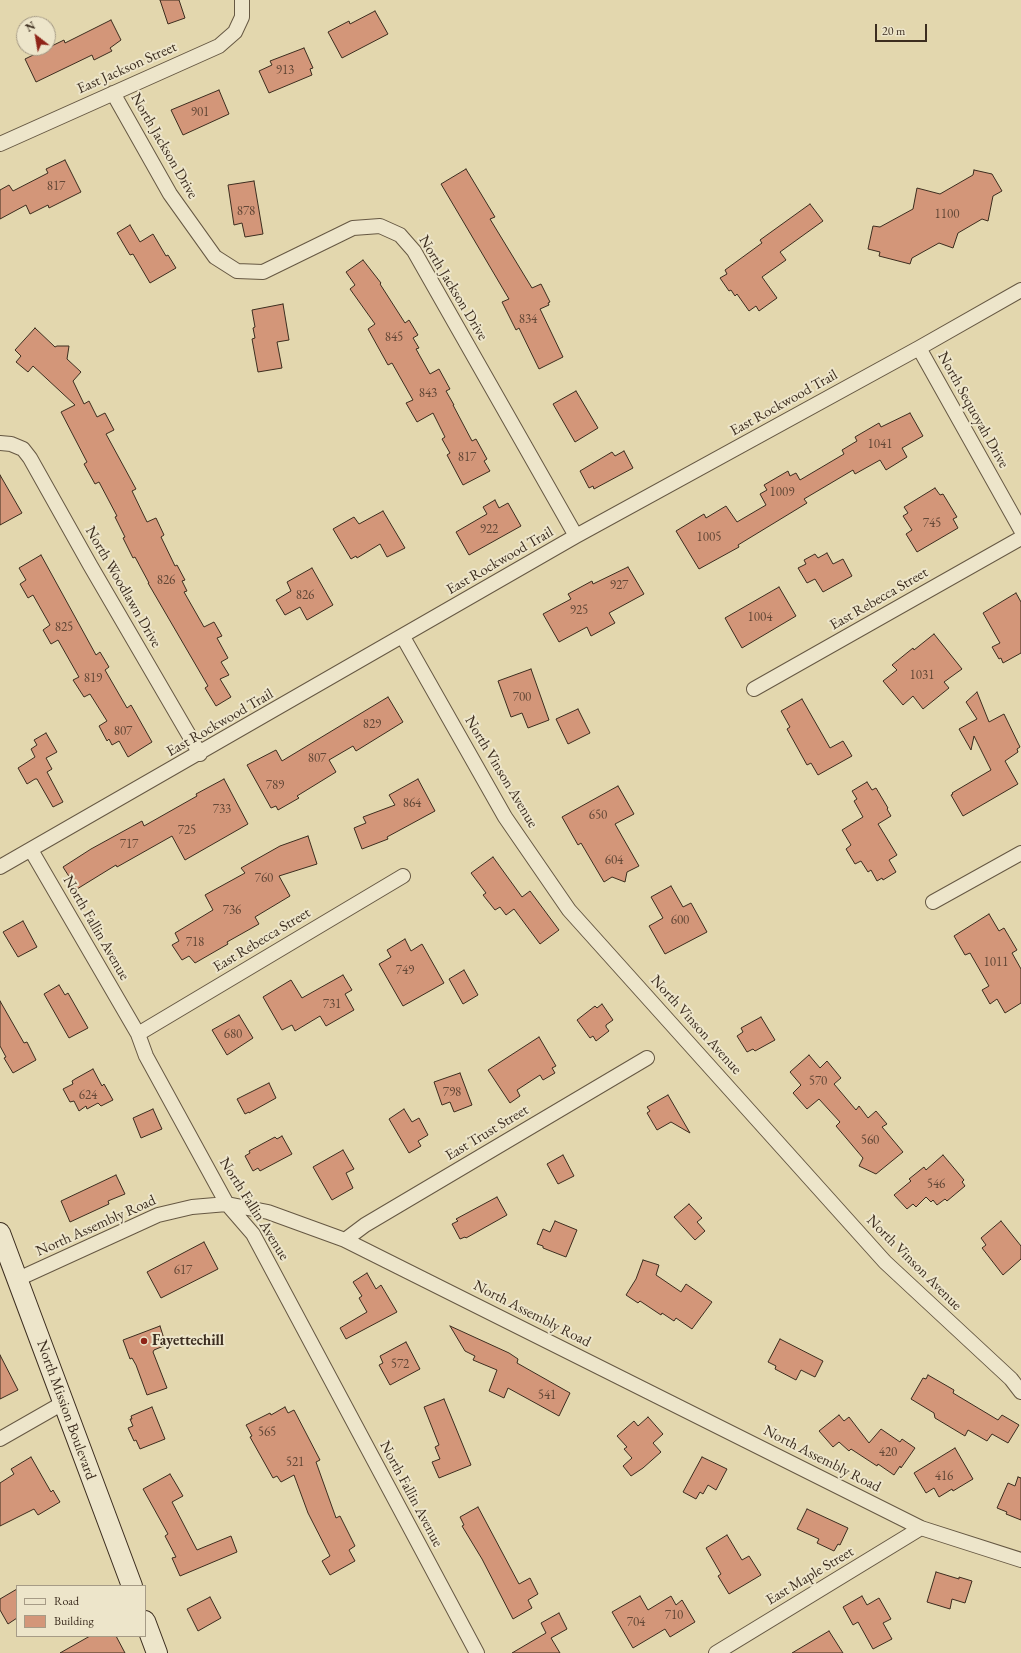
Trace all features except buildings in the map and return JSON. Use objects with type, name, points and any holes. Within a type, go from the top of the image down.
[{"type":"main road","name":"North Mission Boulevard","points":[[0,1233],[132,1585]]},
{"type":"main road","points":[[146,1624],[157,1653]]},
{"type":"street","name":"East Jackson Street","points":[[0,144],[219,46],[234,32],[242,17],[242,0]]},
{"type":"street","name":"North Jackson Drive","points":[[113,93],[170,194],[215,257],[237,271],[263,272],[353,228],[380,226],[400,235],[414,252],[576,536]]},
{"type":"street","name":"East Rockwood Trail","points":[[0,867],[200,754],[576,536],[919,348],[1021,290]]},
{"type":"street","name":"North Sequoyah Drive","points":[[919,348],[1021,530]]},
{"type":"street","name":"North Woodlawn Drive","points":[[6,443],[23,449],[30,458],[90,565],[200,754]]},
{"type":"street","name":"East Rebecca Street","points":[[754,689],[1021,538]]},
{"type":"street","name":"North Vinson Avenue","points":[[403,637],[505,817],[569,910],[885,1262],[1011,1379],[1021,1392]]},
{"type":"street","name":"North Fallin Avenue","points":[[31,850],[138,1034],[146,1056],[227,1204],[253,1234],[477,1653]]},
{"type":"street","points":[[933,902],[1021,853]]},
{"type":"street","name":"East Rebecca Street","points":[[138,1034],[403,876]]},
{"type":"street","name":"East Trust Street","points":[[345,1240],[365,1225],[647,1058]]},
{"type":"street","name":"North Assembly Road","points":[[18,1279],[158,1215],[192,1207],[227,1204],[268,1212],[345,1240],[922,1528],[1021,1560]]},
{"type":"street","points":[[0,1439],[63,1403]]},
{"type":"street","name":"East Maple Street","points":[[724,1651],[922,1528]]},
{"type":"place","name":"Fayettechill","points":[[144,1341]]}]
